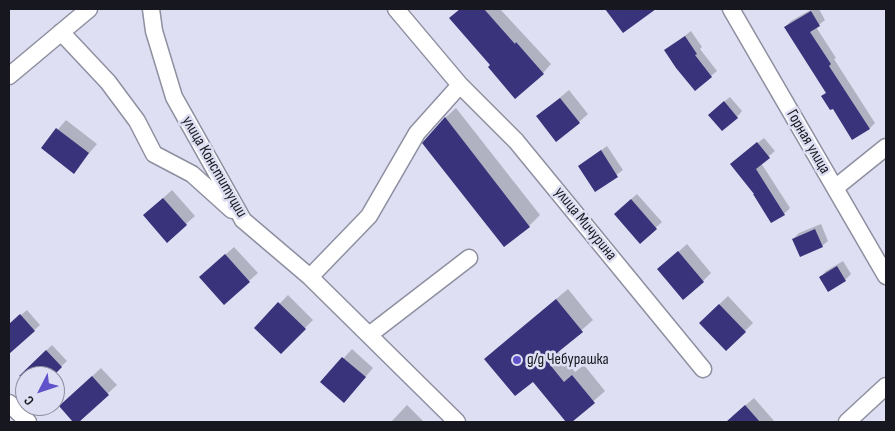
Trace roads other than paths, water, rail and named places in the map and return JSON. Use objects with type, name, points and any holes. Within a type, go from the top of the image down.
[{"type":"street","points":[[9,76],[89,9]]},
{"type":"street","name":"улица Конституции","points":[[151,9],[154,30],[174,97],[242,220],[310,277],[457,422]]},
{"type":"street","name":"улица Мичурина","points":[[396,9],[460,85],[516,141],[703,369]]},
{"type":"street","name":"Горная улица","points":[[731,9],[886,276]]},
{"type":"street","points":[[61,32],[108,82],[137,120],[154,154],[192,174],[242,220]]},
{"type":"street","points":[[310,277],[369,216],[417,133],[460,85]]},
{"type":"street","points":[[835,188],[886,148]]},
{"type":"street","points":[[369,335],[469,258]]},
{"type":"street","points":[[847,422],[886,386]]},
{"type":"street","points":[[9,403],[28,422]]},
{"type":"place","name":"д/д Чебурашка","points":[[517,360]]}]
